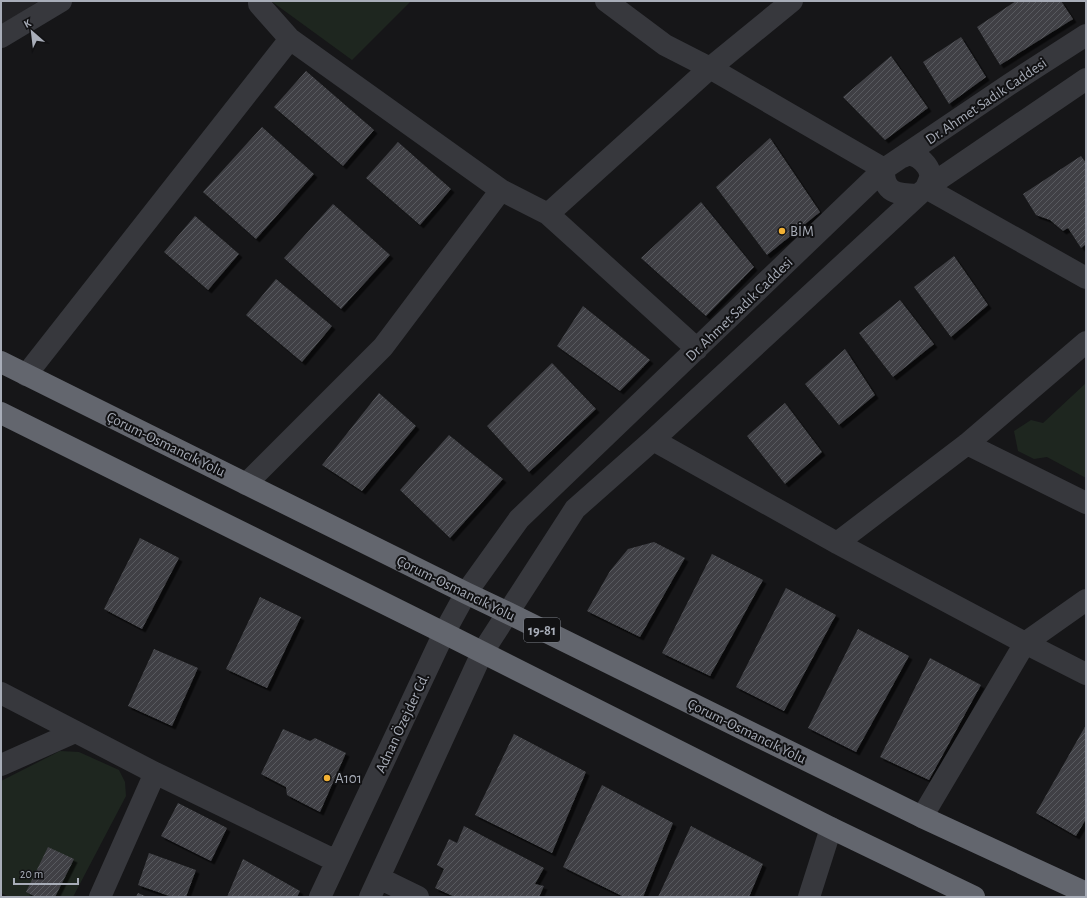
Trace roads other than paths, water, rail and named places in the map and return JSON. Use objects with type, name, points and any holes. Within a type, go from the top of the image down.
[{"type":"highway","name":"Çorum-Osmancık Yolu","points":[[1,362],[922,817],[1086,893]]},
{"type":"highway","points":[[1,413],[444,633],[831,828],[974,897]]},
{"type":"street","points":[[1,38],[61,1]]},
{"type":"street","points":[[259,1],[259,4],[290,39],[501,190],[548,214],[697,349]]},
{"type":"street","points":[[606,1],[664,45],[710,68],[884,169],[886,183],[890,189],[896,193],[922,192],[1083,274]]},
{"type":"street","points":[[548,214],[710,68],[792,1]]},
{"type":"street","name":"Dr. Ahmet Sadık Caddesi","points":[[466,593],[519,519],[884,169],[1086,35]]},
{"type":"street","points":[[26,375],[290,39]]},
{"type":"street","points":[[418,897],[374,887],[482,653],[575,509],[653,440],[922,192],[1086,79]]},
{"type":"street","points":[[902,157],[912,155],[925,163],[930,172],[929,180],[922,192]]},
{"type":"street","points":[[246,484],[383,347],[501,190]]},
{"type":"street","points":[[838,543],[967,444],[1086,342]]},
{"type":"street","points":[[653,440],[838,543],[1086,674]]},
{"type":"street","points":[[967,444],[1086,503]]},
{"type":"street","name":"Adnan Özejder Cd.","points":[[320,897],[444,633],[466,593]]},
{"type":"street","points":[[922,817],[1025,643],[1086,600]]},
{"type":"street","points":[[1,693],[155,773],[336,861]]},
{"type":"street","points":[[1,765],[75,732]]},
{"type":"street","points":[[100,897],[155,773]]},
{"type":"street","points":[[810,897],[831,828]]},
{"type":"place","name":"BİM","points":[[782,231]]},
{"type":"place","name":"A101","points":[[327,778]]}]
